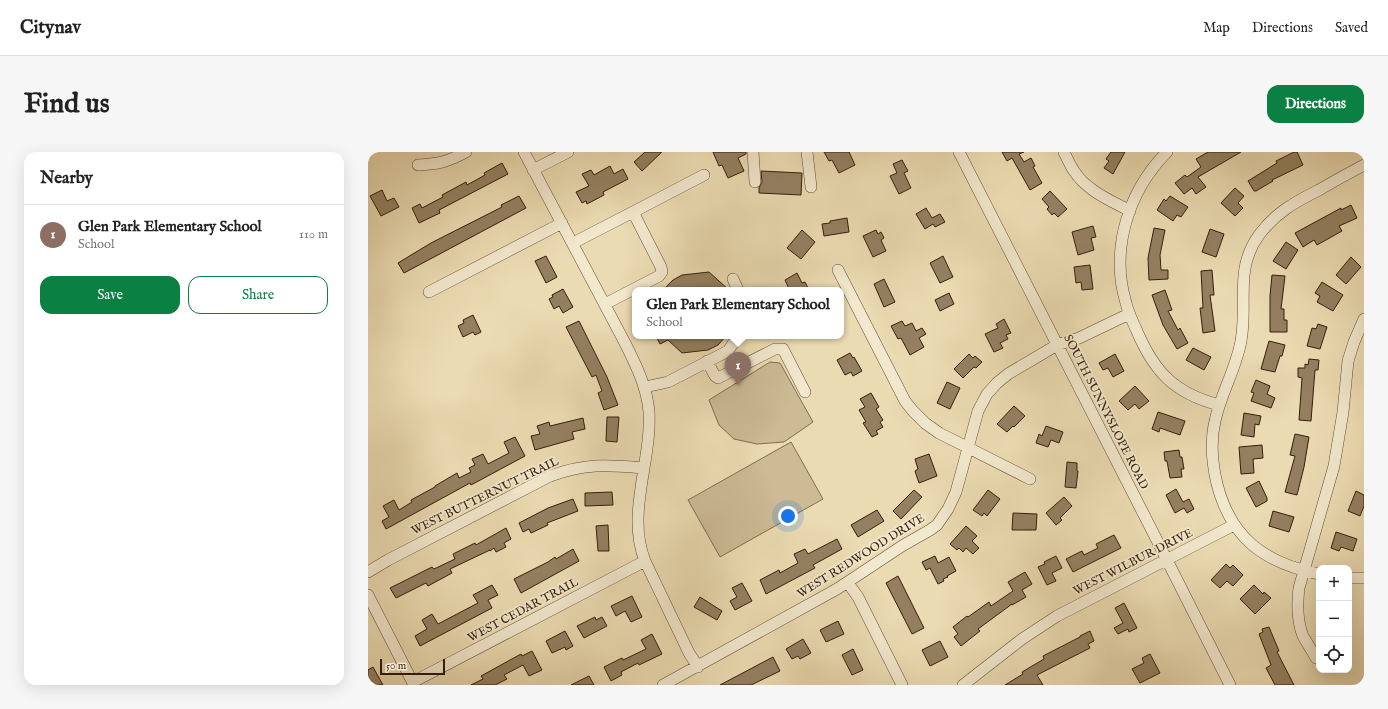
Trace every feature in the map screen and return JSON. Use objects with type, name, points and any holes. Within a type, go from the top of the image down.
[{"type":"street","points":[[418,165],[438,164],[466,152]]},
{"type":"street","points":[[524,152],[605,304],[640,374],[648,399],[649,424],[638,524],[640,545],[645,561],[689,653],[698,667]]},
{"type":"street","points":[[534,170],[568,152]]},
{"type":"street","points":[[753,152],[755,182]]},
{"type":"street","points":[[808,152],[811,187]]},
{"type":"street","name":"SOUTH SUNNYSLOPE ROAD","points":[[959,152],[1230,685]]},
{"type":"street","points":[[1064,152],[1074,172],[1092,189],[1103,197],[1130,211]]},
{"type":"street","points":[[1167,152],[1146,177],[1139,188],[1126,220],[1121,245],[1120,268],[1123,290],[1129,314],[1141,342],[1150,358],[1160,371],[1190,396],[1219,405]]},
{"type":"street","points":[[1316,573],[1278,562],[1254,547],[1234,525],[1226,512],[1218,489],[1213,468],[1212,436],[1219,405],[1237,358],[1241,341],[1244,323],[1243,279],[1251,249],[1258,236],[1268,223],[1282,211],[1364,165]]},
{"type":"street","points":[[573,243],[704,175]]},
{"type":"street","points":[[633,212],[661,267],[662,272],[659,276],[638,287]]},
{"type":"street","points":[[429,292],[562,223]]},
{"type":"street","points":[[838,270],[905,400],[913,411],[925,423],[938,432],[1030,479]]},
{"type":"street","points":[[733,279],[737,287]]},
{"type":"street","points":[[605,304],[632,290]]},
{"type":"street","name":"WEST REDWOOD DRIVE","points":[[663,685],[698,667],[848,582],[902,546],[923,535],[936,525],[952,503],[978,411],[987,394],[997,383],[1008,374],[1057,345],[1079,338],[1129,314]]},
{"type":"street","points":[[1316,658],[1303,635],[1299,620],[1297,604],[1299,588],[1334,466],[1341,426],[1348,361],[1364,319]]},
{"type":"street","points":[[644,387],[668,382],[728,350],[736,339]]},
{"type":"street","points":[[707,361],[715,376],[718,378],[775,349],[783,349],[805,392]]},
{"type":"street","name":"WEST BUTTERNUT TRAIL","points":[[368,572],[394,556],[550,476],[579,467],[595,465],[644,468]]},
{"type":"street","name":"WEST WILBUR DRIVE","points":[[963,685],[1022,639],[1057,616],[1234,525]]},
{"type":"street","name":"WEST CEDAR TRAIL","points":[[414,684],[645,561]]},
{"type":"street","points":[[1352,578],[1364,578]]},
{"type":"street","points":[[848,582],[858,597],[902,685]]},
{"type":"street","points":[[368,595],[414,684]]},
{"type":"shaded area","points":[[770,362],[780,363],[813,422],[784,442],[757,444],[734,439],[719,425],[709,400]]},
{"type":"shaded area","points":[[791,442],[823,499],[720,557],[688,500]]},
{"type":"building","points":[[645,152],[662,152],[642,171],[634,162]]},
{"type":"building","points":[[713,152],[746,152],[746,154],[738,158],[744,171],[728,178],[722,165],[719,166]]},
{"type":"building","points":[[824,152],[849,152],[855,165],[839,173],[832,160],[829,161]]},
{"type":"building","points":[[1002,152],[1024,152],[1019,154],[1024,162],[1031,158],[1035,166],[1033,167],[1042,183],[1030,190],[1012,158],[1007,161]]},
{"type":"building","points":[[1111,152],[1125,152],[1113,174],[1104,168],[1109,161],[1106,159]]},
{"type":"building","points":[[1208,152],[1241,152],[1198,177],[1206,187],[1196,194],[1192,188],[1184,194],[1175,183],[1185,175],[1187,177],[1201,167],[1196,159]]},
{"type":"building","points":[[1297,152],[1303,165],[1272,180],[1273,181],[1254,191],[1248,181],[1277,163],[1276,161]]},
{"type":"building","points":[[902,160],[908,171],[904,173],[911,188],[899,194],[890,176],[897,173],[893,164]]},
{"type":"building","points":[[502,163],[508,174],[439,210],[440,213],[419,223],[412,208],[420,204],[422,208],[443,197],[442,195],[466,182],[467,185],[485,175],[484,173]]},
{"type":"building","points":[[610,166],[614,174],[623,169],[628,179],[603,192],[604,195],[587,204],[586,201],[582,203],[576,192],[589,186],[582,174],[591,170],[594,175]]},
{"type":"building","points":[[761,171],[802,173],[801,195],[759,193],[759,188],[762,182]]},
{"type":"building","points":[[1235,188],[1244,196],[1238,203],[1243,208],[1235,216],[1221,203]]},
{"type":"building","points":[[382,190],[387,201],[394,198],[399,207],[381,216],[370,196]]},
{"type":"building","points":[[1050,191],[1067,209],[1058,217],[1054,213],[1052,215],[1047,209],[1049,207],[1042,199]]},
{"type":"building","points":[[519,196],[526,208],[404,273],[398,263],[431,243],[502,207],[501,205]]},
{"type":"building","points":[[1170,196],[1188,207],[1181,217],[1177,215],[1173,221],[1157,210],[1164,199],[1166,201]]},
{"type":"building","points":[[1351,205],[1357,218],[1339,226],[1342,231],[1317,245],[1314,240],[1303,247],[1295,233],[1341,208],[1341,210]]},
{"type":"building","points":[[926,208],[932,218],[940,214],[945,222],[935,227],[933,224],[925,229],[916,214]]},
{"type":"building","points":[[847,218],[849,232],[824,236],[822,224]]},
{"type":"building","points":[[1093,226],[1096,237],[1091,238],[1094,250],[1078,255],[1072,232]]},
{"type":"building","points":[[1154,228],[1165,230],[1160,255],[1161,270],[1168,270],[1168,279],[1149,280],[1148,258]]},
{"type":"building","points":[[1210,229],[1224,234],[1216,257],[1202,252]]},
{"type":"building","points":[[802,230],[815,242],[801,259],[787,248]]},
{"type":"building","points":[[876,230],[878,234],[881,232],[884,238],[881,240],[886,251],[873,257],[863,236]]},
{"type":"building","points":[[1286,242],[1298,250],[1286,269],[1273,261]]},
{"type":"building","points":[[546,256],[557,277],[546,283],[535,261]]},
{"type":"building","points":[[943,256],[953,277],[940,283],[930,263]]},
{"type":"building","points":[[1351,257],[1361,267],[1346,284],[1336,275]]},
{"type":"building","points":[[1090,265],[1093,289],[1082,290],[1081,282],[1076,283],[1074,267]]},
{"type":"building","points":[[1212,270],[1214,295],[1210,295],[1215,331],[1203,333],[1200,308],[1203,308],[1201,271]]},
{"type":"building","points":[[709,272],[726,287],[666,287],[673,280],[682,275]]},
{"type":"building","points":[[797,273],[802,283],[805,282],[808,287],[788,287],[785,280]]},
{"type":"building","points":[[1272,275],[1285,276],[1281,309],[1284,309],[1284,320],[1287,320],[1287,332],[1270,332],[1270,296]]},
{"type":"building","points":[[884,279],[895,302],[884,307],[874,284]]},
{"type":"building","points":[[1322,282],[1343,295],[1333,311],[1317,302],[1320,296],[1315,293]]},
{"type":"building","points":[[563,289],[573,307],[563,313],[559,306],[554,309],[549,299],[553,297],[552,295]]},
{"type":"building","points":[[1165,290],[1172,310],[1168,311],[1178,330],[1180,328],[1188,343],[1177,349],[1163,325],[1152,295]]},
{"type":"building","points":[[949,293],[954,304],[940,311],[935,300]]},
{"type":"building","points":[[473,315],[481,332],[475,335],[473,332],[463,337],[458,326],[464,323],[463,320]]},
{"type":"building","points":[[1004,319],[1011,333],[1006,335],[1008,339],[1000,343],[1003,348],[994,352],[985,334],[998,328],[996,324]]},
{"type":"building","points":[[579,321],[607,377],[618,405],[604,410],[598,393],[602,391],[596,375],[592,377],[566,327]]},
{"type":"building","points":[[902,321],[905,326],[912,323],[916,331],[922,328],[926,334],[919,338],[924,347],[910,355],[901,338],[898,339],[891,326]]},
{"type":"building","points":[[1318,324],[1327,327],[1320,349],[1307,346],[1312,328],[1316,329]]},
{"type":"building","points":[[658,339],[723,339],[718,345],[708,350],[682,353],[668,340],[660,344]]},
{"type":"building","points":[[1269,341],[1285,345],[1275,372],[1261,369]]},
{"type":"building","points":[[1193,348],[1211,357],[1204,370],[1186,360]]},
{"type":"building","points":[[850,353],[862,371],[853,376],[851,372],[845,375],[837,360]]},
{"type":"building","points":[[969,354],[973,358],[975,356],[982,362],[976,368],[974,367],[963,378],[954,369]]},
{"type":"building","points":[[1115,354],[1124,371],[1113,377],[1108,368],[1103,370],[1099,363]]},
{"type":"building","points":[[1309,359],[1319,360],[1318,370],[1315,370],[1311,421],[1299,420],[1302,378],[1298,377],[1298,368],[1305,368],[1305,364],[1308,365]]},
{"type":"building","points":[[1256,380],[1270,386],[1267,394],[1275,398],[1271,408],[1251,401],[1254,393],[1251,392]]},
{"type":"building","points":[[947,382],[960,388],[950,409],[937,403]]},
{"type":"building","points":[[1135,386],[1149,401],[1139,409],[1135,404],[1128,410],[1119,401]]},
{"type":"building","points":[[871,393],[879,407],[876,409],[883,420],[880,422],[883,427],[876,431],[878,434],[872,437],[863,423],[866,422],[859,410],[865,407],[860,399]]},
{"type":"building","points":[[1014,406],[1025,416],[1007,432],[997,424]]},
{"type":"building","points":[[1158,412],[1185,421],[1180,435],[1160,428],[1159,432],[1152,429]]},
{"type":"building","points":[[1244,413],[1261,416],[1259,425],[1255,424],[1254,437],[1241,435]]},
{"type":"building","points":[[607,417],[619,417],[617,442],[606,441]]},
{"type":"building","points":[[583,418],[585,429],[572,432],[574,439],[535,450],[531,436],[540,434],[537,426],[549,422],[550,426]]},
{"type":"building","points":[[1046,426],[1063,432],[1059,443],[1051,440],[1048,447],[1036,443],[1039,434],[1042,436]]},
{"type":"building","points":[[1295,434],[1309,437],[1297,495],[1285,492],[1295,456],[1290,455]]},
{"type":"building","points":[[515,437],[525,456],[471,485],[470,483],[386,529],[382,521],[389,517],[383,506],[394,500],[399,510],[412,502],[411,500],[457,473],[459,478],[471,472],[469,468],[475,465],[472,459],[483,454],[488,464],[509,453],[504,442]]},
{"type":"building","points":[[1262,445],[1263,458],[1253,459],[1254,473],[1241,474],[1239,447]]},
{"type":"building","points":[[1179,450],[1184,469],[1181,469],[1182,477],[1170,478],[1164,452]]},
{"type":"building","points":[[929,454],[937,476],[919,483],[915,471],[918,469],[915,459]]},
{"type":"building","points":[[1067,462],[1077,463],[1078,471],[1076,488],[1065,487]]},
{"type":"building","points":[[1259,481],[1267,501],[1256,507],[1246,488]]},
{"type":"building","points":[[1176,489],[1183,502],[1189,499],[1194,509],[1187,513],[1184,508],[1175,513],[1166,495]]},
{"type":"building","points":[[914,490],[922,497],[901,519],[893,511]]},
{"type":"building","points":[[988,490],[1000,499],[987,516],[984,513],[982,516],[973,510]]},
{"type":"building","points":[[1356,491],[1364,495],[1364,506],[1360,516],[1348,511]]},
{"type":"building","points":[[612,492],[613,505],[585,506],[585,493]]},
{"type":"building","points":[[1064,497],[1072,506],[1060,518],[1062,520],[1056,525],[1046,513]]},
{"type":"building","points":[[573,499],[578,511],[547,523],[548,525],[531,533],[529,529],[523,532],[519,523],[548,508]]},
{"type":"building","points":[[877,510],[884,521],[858,537],[851,525]]},
{"type":"building","points":[[1273,511],[1294,517],[1289,532],[1269,526]]},
{"type":"building","points":[[1013,513],[1037,514],[1036,530],[1012,530]]},
{"type":"building","points":[[608,525],[609,551],[598,551],[596,526]]},
{"type":"building","points":[[966,526],[977,536],[972,541],[979,548],[973,554],[966,548],[963,552],[959,548],[957,550],[950,544]]},
{"type":"building","points":[[506,528],[511,539],[504,543],[506,547],[496,552],[494,548],[450,569],[452,573],[428,586],[426,583],[396,598],[390,588],[432,567],[434,569],[455,559],[453,554],[475,543],[476,545]]},
{"type":"building","points":[[1336,532],[1357,539],[1353,551],[1341,547],[1339,551],[1331,548]]},
{"type":"building","points":[[1114,535],[1121,548],[1073,572],[1066,559],[1082,551],[1084,555],[1098,548],[1096,544]]},
{"type":"building","points":[[837,539],[842,549],[813,565],[815,568],[766,594],[760,580],[779,570],[780,573],[798,563],[794,554],[805,549],[808,554]]},
{"type":"building","points":[[573,549],[579,561],[521,593],[514,579],[555,557],[556,559]]},
{"type":"building","points":[[935,556],[938,563],[949,557],[956,571],[947,576],[948,577],[943,579],[944,581],[938,584],[930,568],[926,570],[922,562]]},
{"type":"building","points":[[1056,556],[1062,568],[1052,573],[1056,581],[1047,585],[1038,567]]},
{"type":"building","points":[[1226,564],[1230,568],[1233,565],[1243,575],[1233,586],[1227,581],[1220,588],[1211,580]]},
{"type":"building","points":[[1025,572],[1032,584],[1022,590],[1026,597],[1012,604],[978,629],[980,631],[961,646],[954,637],[958,634],[953,627],[989,602],[991,606],[1013,591],[1008,582]]},
{"type":"building","points":[[898,576],[924,628],[912,634],[886,583]]},
{"type":"building","points":[[742,583],[752,601],[735,610],[730,601],[737,597],[732,588]]},
{"type":"building","points":[[492,585],[498,595],[488,600],[492,608],[420,646],[415,636],[427,629],[422,620],[432,614],[438,624],[478,603],[473,595]]},
{"type":"building","points":[[1254,585],[1263,594],[1264,592],[1271,598],[1255,614],[1240,599]]},
{"type":"building","points":[[632,596],[642,617],[631,622],[625,611],[616,616],[611,606]]},
{"type":"building","points":[[700,597],[722,611],[717,620],[694,607]]},
{"type":"building","points":[[1124,603],[1137,628],[1129,632],[1128,629],[1118,634],[1114,628],[1123,623],[1115,608]]},
{"type":"building","points":[[595,617],[596,620],[602,617],[607,626],[584,638],[577,626]]},
{"type":"building","points":[[838,621],[844,634],[826,642],[820,630]]},
{"type":"building","points":[[1269,627],[1279,651],[1277,652],[1294,685],[1275,685],[1266,668],[1271,665],[1259,634],[1263,632],[1262,629]]},
{"type":"building","points":[[565,631],[573,646],[566,650],[565,647],[552,653],[546,641]]},
{"type":"building","points":[[1090,631],[1094,641],[1088,644],[1090,648],[1037,675],[1043,685],[1005,685],[1023,674],[1022,672],[1044,659],[1043,656]]},
{"type":"building","points":[[652,634],[662,654],[639,665],[638,663],[621,672],[622,675],[611,681],[604,667],[646,649],[641,640]]},
{"type":"building","points":[[803,639],[811,653],[800,659],[798,656],[792,659],[786,649]]},
{"type":"building","points":[[940,641],[948,657],[930,666],[922,650]]},
{"type":"building","points":[[853,649],[863,670],[852,675],[842,655]]},
{"type":"building","points":[[532,651],[542,670],[529,676],[523,665],[504,675],[507,679],[495,685],[471,685],[483,679],[481,676],[521,654],[522,656]]},
{"type":"building","points":[[1150,654],[1160,673],[1140,683],[1132,669],[1144,663],[1142,658]]},
{"type":"building","points":[[773,657],[780,671],[751,685],[720,685]]},
{"type":"building","points":[[373,667],[383,685],[370,685],[368,681],[368,670]]},
{"type":"building","points":[[589,676],[594,685],[571,685]]},
{"type":"place","name":"Glen Park Elementary School","points":[[738,385]]}]
